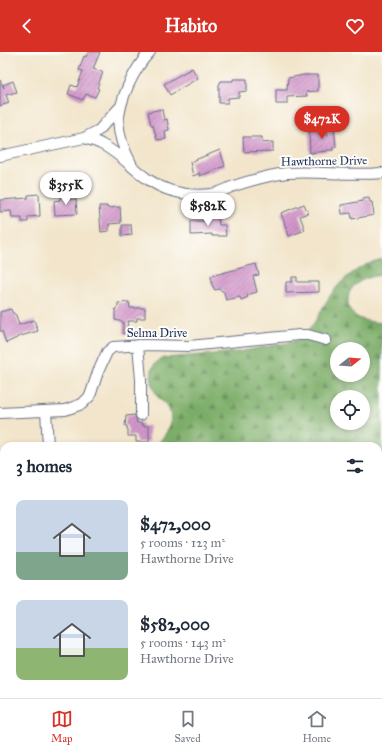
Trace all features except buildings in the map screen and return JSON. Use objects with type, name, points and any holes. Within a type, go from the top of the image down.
[{"type":"street","name":"Hawthorne Drive","points":[[133,168],[122,144],[118,123],[119,108],[143,54]]},
{"type":"street","name":"Hawthorne Drive","points":[[0,156],[84,138],[99,130],[119,108]]},
{"type":"street","name":"Hawthorne Drive","points":[[84,138],[102,144],[117,154],[142,176],[162,188],[184,194],[211,194],[252,180],[276,175],[382,172]]},
{"type":"street","name":"Selma Drive","points":[[0,413],[65,410],[82,404],[90,396],[98,372],[109,350],[113,347],[138,345],[189,346],[299,335],[308,335],[326,340]]},
{"type":"street","points":[[138,345],[141,380],[141,415]]},
{"type":"street","points":[[46,411],[48,442]]},
{"type":"green space","points":[[382,259],[382,275],[365,279],[355,285],[351,289],[348,302],[350,311],[359,318],[367,321],[382,323],[382,442],[158,442],[166,434],[171,418],[168,407],[157,396],[153,385],[151,374],[152,369],[158,361],[163,358],[238,352],[292,342],[300,338],[311,327],[327,300],[337,287],[354,272],[367,264]]}]
